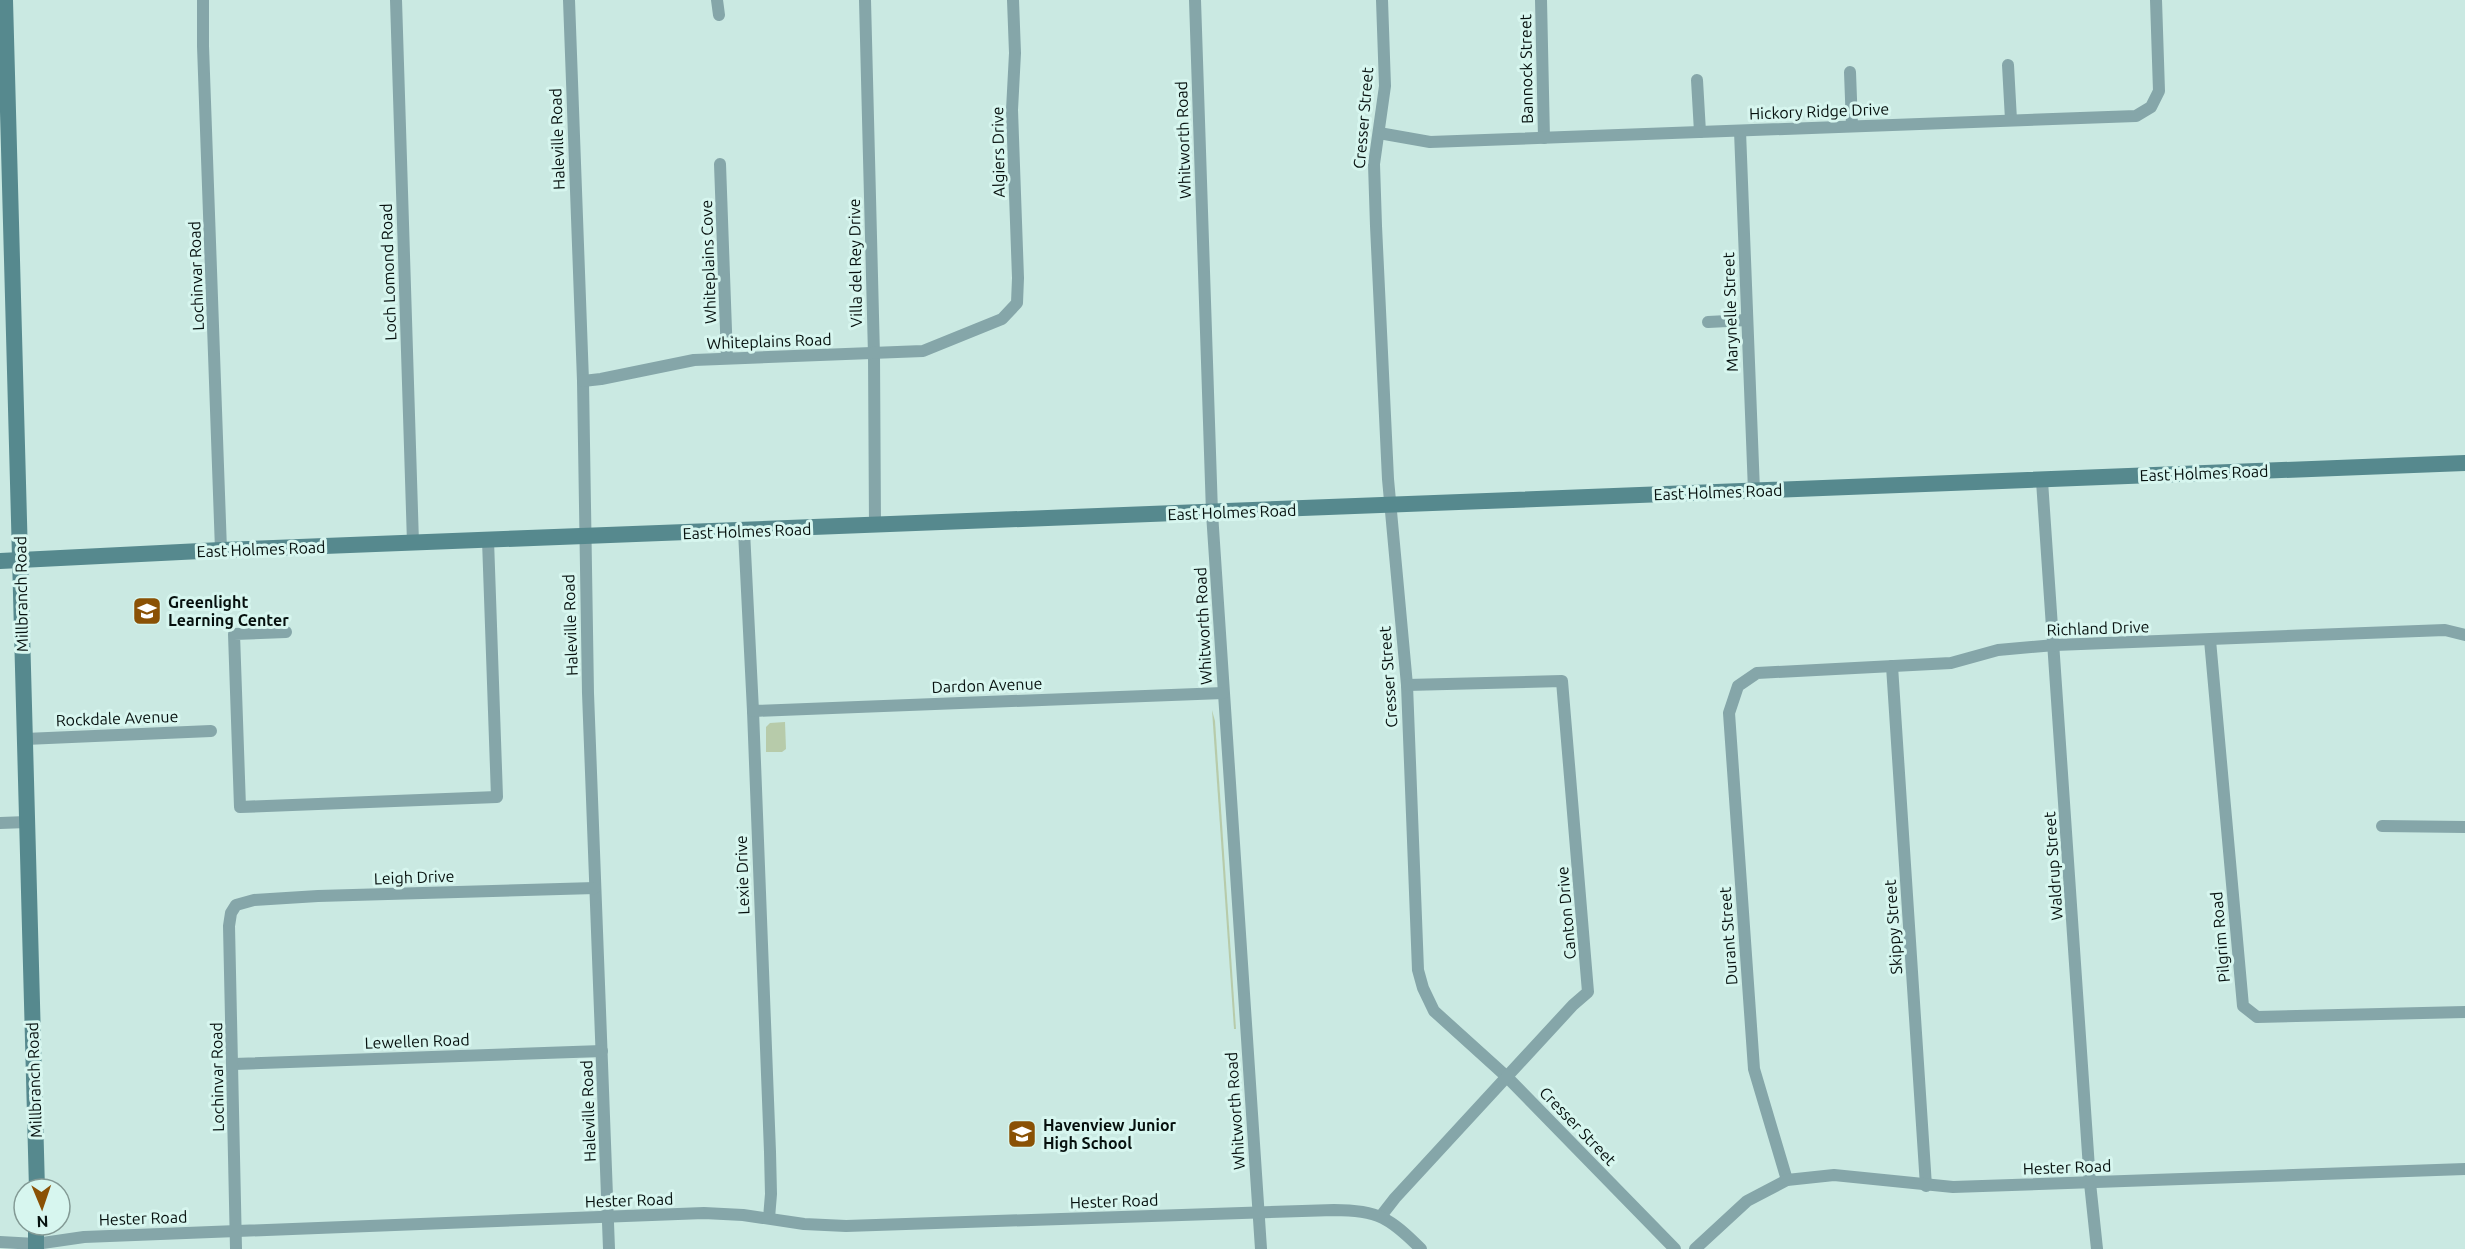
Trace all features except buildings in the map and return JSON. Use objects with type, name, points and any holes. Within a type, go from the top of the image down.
[{"type":"main road","name":"Millbranch Road","points":[[5,0],[37,1177]]},
{"type":"main road","name":"East Holmes Road","points":[[0,561],[221,550],[2465,463]]},
{"type":"street","name":"Lochinvar Road","points":[[203,0],[221,550]]},
{"type":"street","name":"Loch Lomond Road","points":[[396,0],[413,543]]},
{"type":"street","name":"Haleville Road","points":[[569,0],[583,381],[587,537],[585,589],[609,1249]]},
{"type":"street","points":[[717,0],[719,15]]},
{"type":"street","name":"Villa del Rey Drive","points":[[865,0],[874,355],[875,526]]},
{"type":"street","name":"Algiers Drive","points":[[1013,0],[1015,53],[1012,111],[1017,303]]},
{"type":"street","name":"Whitworth Road","points":[[1195,0],[1212,513],[1261,1249]]},
{"type":"street","name":"Cresser Street","points":[[1382,0],[1385,86],[1374,164],[1374,180],[1391,506],[1407,685],[1418,970],[1434,1011],[1508,1077],[1675,1249]]},
{"type":"street","name":"Bannock Street","points":[[1541,0],[1544,138]]},
{"type":"street","name":"Hickory Ridge Drive","points":[[1378,133],[1430,142],[2136,116],[2151,107],[2159,91],[2156,0]]},
{"type":"street","points":[[2008,65],[2011,120]]},
{"type":"street","points":[[1850,72],[1852,126]]},
{"type":"street","points":[[1697,80],[1700,132]]},
{"type":"street","name":"Marynelle Street","points":[[1740,131],[1754,491]]},
{"type":"street","name":"Whiteplains Cove","points":[[720,164],[727,358]]},
{"type":"street","name":"Whiteplains Road","points":[[583,381],[687,361],[874,355],[933,349],[1002,319],[1017,303]]},
{"type":"street","points":[[1708,322],[1747,321]]},
{"type":"street","name":"Waldrup Street","points":[[2042,481],[2090,1183],[2097,1249]]},
{"type":"street","name":"Lexie Drive","points":[[744,531],[771,1184],[769,1218]]},
{"type":"street","points":[[286,632],[234,634],[240,807],[497,797],[488,540]]},
{"type":"street","name":"Richland Drive","points":[[1738,686],[1757,673],[1951,663],[1998,650],[2055,645],[2445,630],[2465,635]]},
{"type":"street","name":"Pilgrim Road","points":[[2210,640],[2242,1006],[2257,1017],[2465,1012]]},
{"type":"street","name":"Skippy Street","points":[[1892,666],[1926,1186]]},
{"type":"street","name":"Canton Drive","points":[[1382,1216],[1395,1198],[1573,1005],[1588,992],[1562,681],[1407,685]]},
{"type":"street","name":"Durant Street","points":[[1738,686],[1730,713],[1754,1069],[1787,1180]]},
{"type":"street","name":"Dardon Avenue","points":[[753,711],[1223,693]]},
{"type":"street","name":"Rockdale Avenue","points":[[25,739],[212,731]]},
{"type":"street","points":[[0,823],[27,822]]},
{"type":"street","points":[[2382,826],[2465,827]]},
{"type":"street","name":"Leigh Drive","points":[[236,905],[254,900],[318,896],[595,888]]},
{"type":"street","name":"Lochinvar Road","points":[[236,905],[231,913],[230,926],[237,1249]]},
{"type":"street","name":"Lewellen Road","points":[[234,1064],[602,1051]]},
{"type":"street","name":"Hester Road","points":[[1695,1249],[1747,1201],[1787,1180],[1833,1175],[1926,1186],[2090,1183],[2465,1168]]},
{"type":"street","name":"Hester Road","points":[[0,1242],[36,1246],[84,1237],[718,1213],[804,1224],[846,1226],[1347,1210],[1382,1216]]},
{"type":"street","points":[[1382,1216],[1392,1222],[1421,1249]]},
{"type":"green space","points":[[1212,710],[1215,721],[1236,1029],[1234,1029]]},
{"type":"green space","points":[[785,722],[786,749],[782,752],[766,752],[766,727],[770,723]]},
{"type":"place","name":"Greenlight Learning Center","points":[[147,611]]},
{"type":"place","name":"Havenview Junior High School","points":[[1022,1134]]}]
